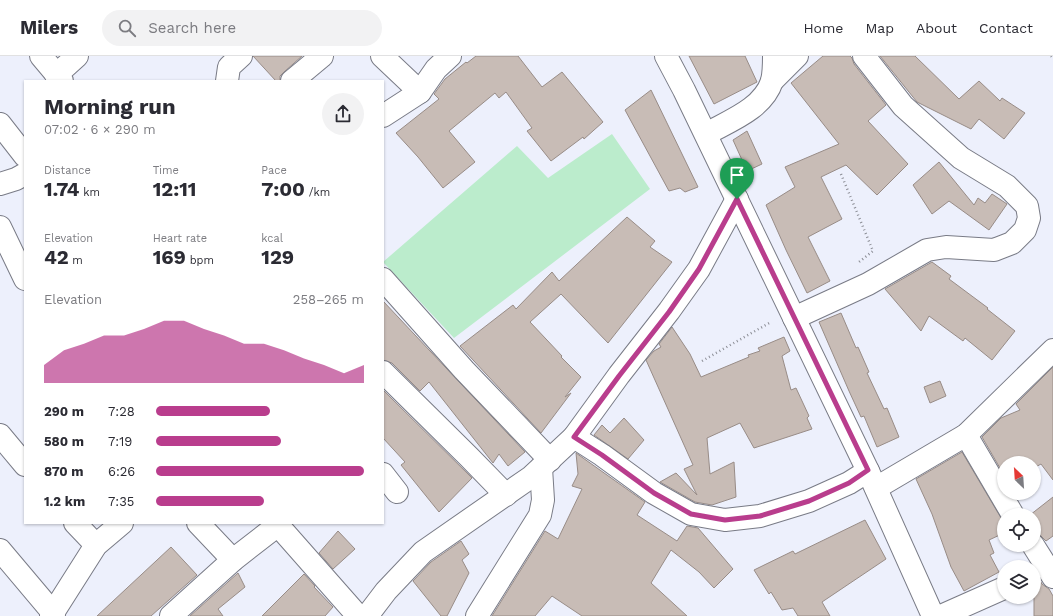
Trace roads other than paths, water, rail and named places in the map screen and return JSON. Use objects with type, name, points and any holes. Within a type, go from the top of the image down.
[{"type":"street","points":[[41,56],[59,78],[78,56]]},
{"type":"street","points":[[227,80],[229,67],[241,56]]},
{"type":"street","points":[[293,80],[322,56]]},
{"type":"street","points":[[382,56],[420,92]]},
{"type":"street","points":[[384,115],[420,92],[436,69],[450,56]]},
{"type":"street","points":[[666,56],[737,199],[783,319],[872,479],[933,616]]},
{"type":"street","points":[[772,81],[774,56]]},
{"type":"street","points":[[706,134],[753,106],[763,98],[772,81],[797,56]]},
{"type":"street","points":[[783,319],[868,284],[927,250],[946,247],[994,250],[1012,243],[1025,230],[1029,218],[1027,206],[1007,186],[962,158],[903,106],[864,56]]},
{"type":"street","points":[[0,124],[24,155]]},
{"type":"street","points":[[0,184],[16,179],[24,175]]},
{"type":"street","points":[[367,616],[386,591],[423,552],[506,495],[545,464],[574,437],[669,312],[699,269],[737,199]]},
{"type":"street","points":[[0,227],[24,277]]},
{"type":"street","points":[[384,280],[545,464],[543,500],[540,515],[477,616]]},
{"type":"street","points":[[574,437],[602,455],[654,493],[691,514],[725,520],[760,516],[809,501],[849,483],[872,479],[966,435],[1053,350]]},
{"type":"street","points":[[384,373],[506,495]]},
{"type":"street","points":[[0,435],[24,464]]},
{"type":"street","points":[[966,435],[1009,508]]},
{"type":"street","points":[[384,475],[397,492]]},
{"type":"street","points":[[76,524],[96,546]]},
{"type":"street","points":[[0,550],[53,615],[96,546],[121,524]]},
{"type":"street","points":[[199,524],[233,560]]},
{"type":"street","points":[[171,616],[233,560],[277,524],[358,616]]},
{"type":"street","points":[[1037,552],[1047,571]]},
{"type":"street","points":[[940,616],[997,591]]}]
